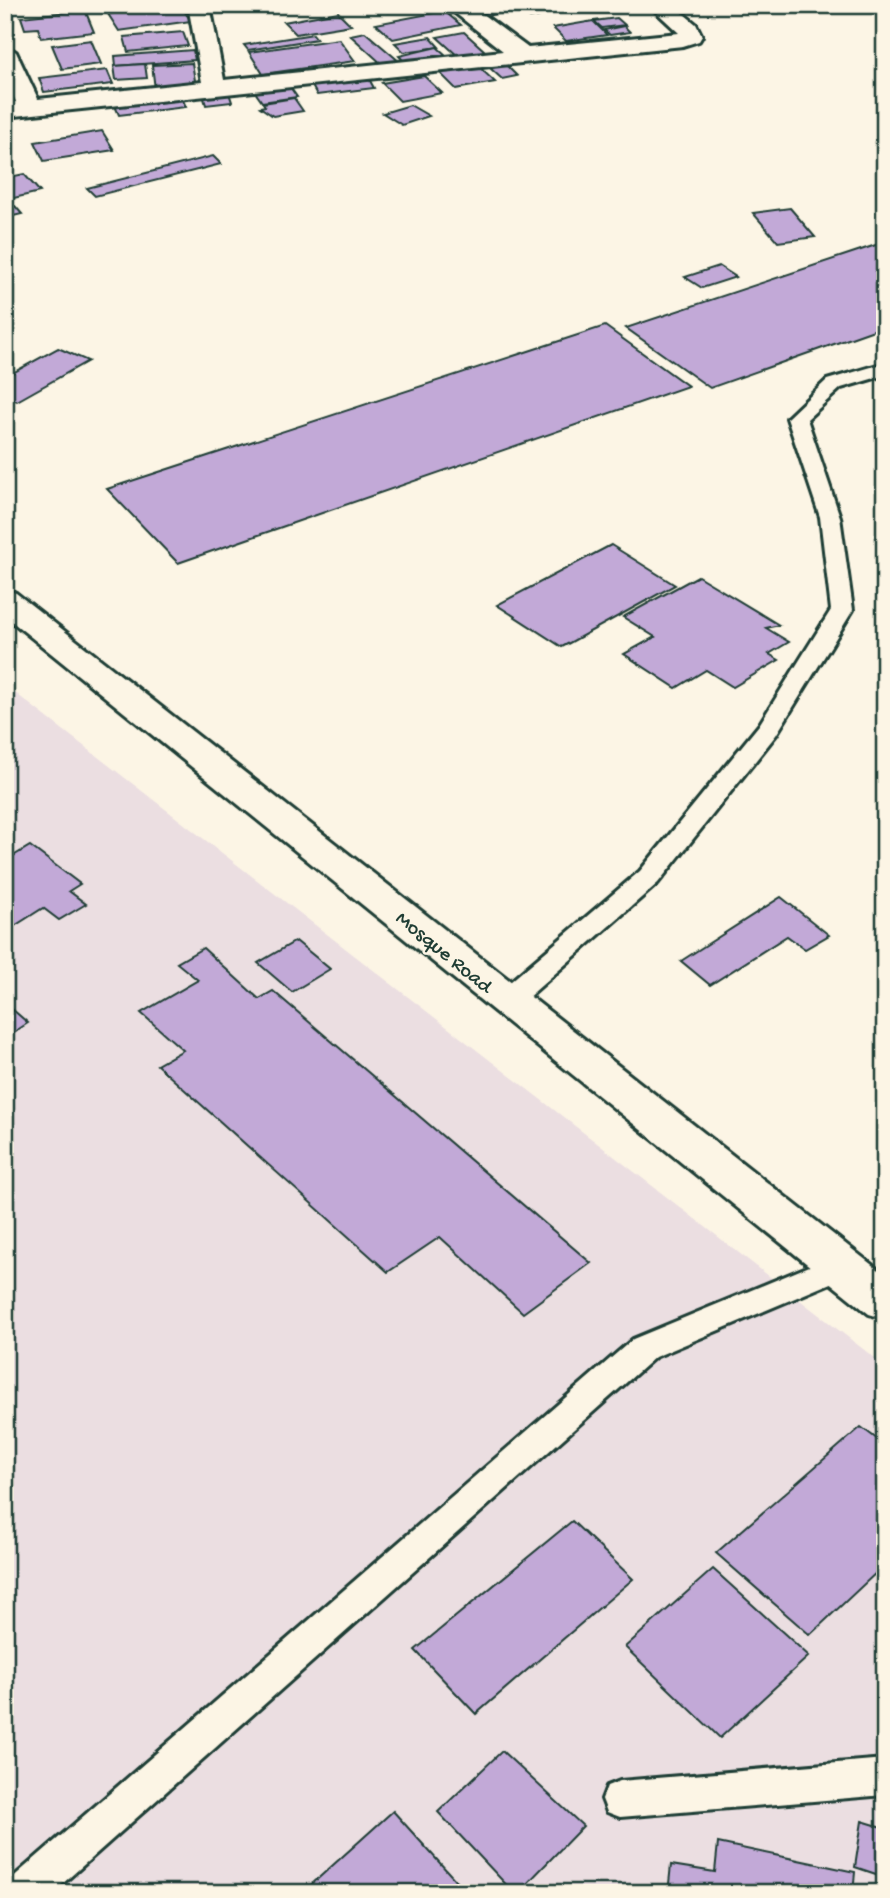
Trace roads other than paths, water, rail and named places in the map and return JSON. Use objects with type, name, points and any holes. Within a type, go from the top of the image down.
[{"type":"street","points":[[199,5],[214,86]]},
{"type":"street","points":[[456,5],[521,54]]},
{"type":"street","points":[[5,110],[691,36],[688,29],[660,5]]},
{"type":"street","points":[[5,52],[30,107]]},
{"type":"street","name":"Mosque Road","points":[[5,600],[885,1301]]},
{"type":"lane","points":[[507,1000],[649,877],[768,730],[842,610],[830,517],[797,418],[834,384],[885,369]]},
{"type":"lane","points":[[23,1893],[644,1349],[841,1265]]},
{"type":"lane","points":[[620,1799],[885,1777]]}]
